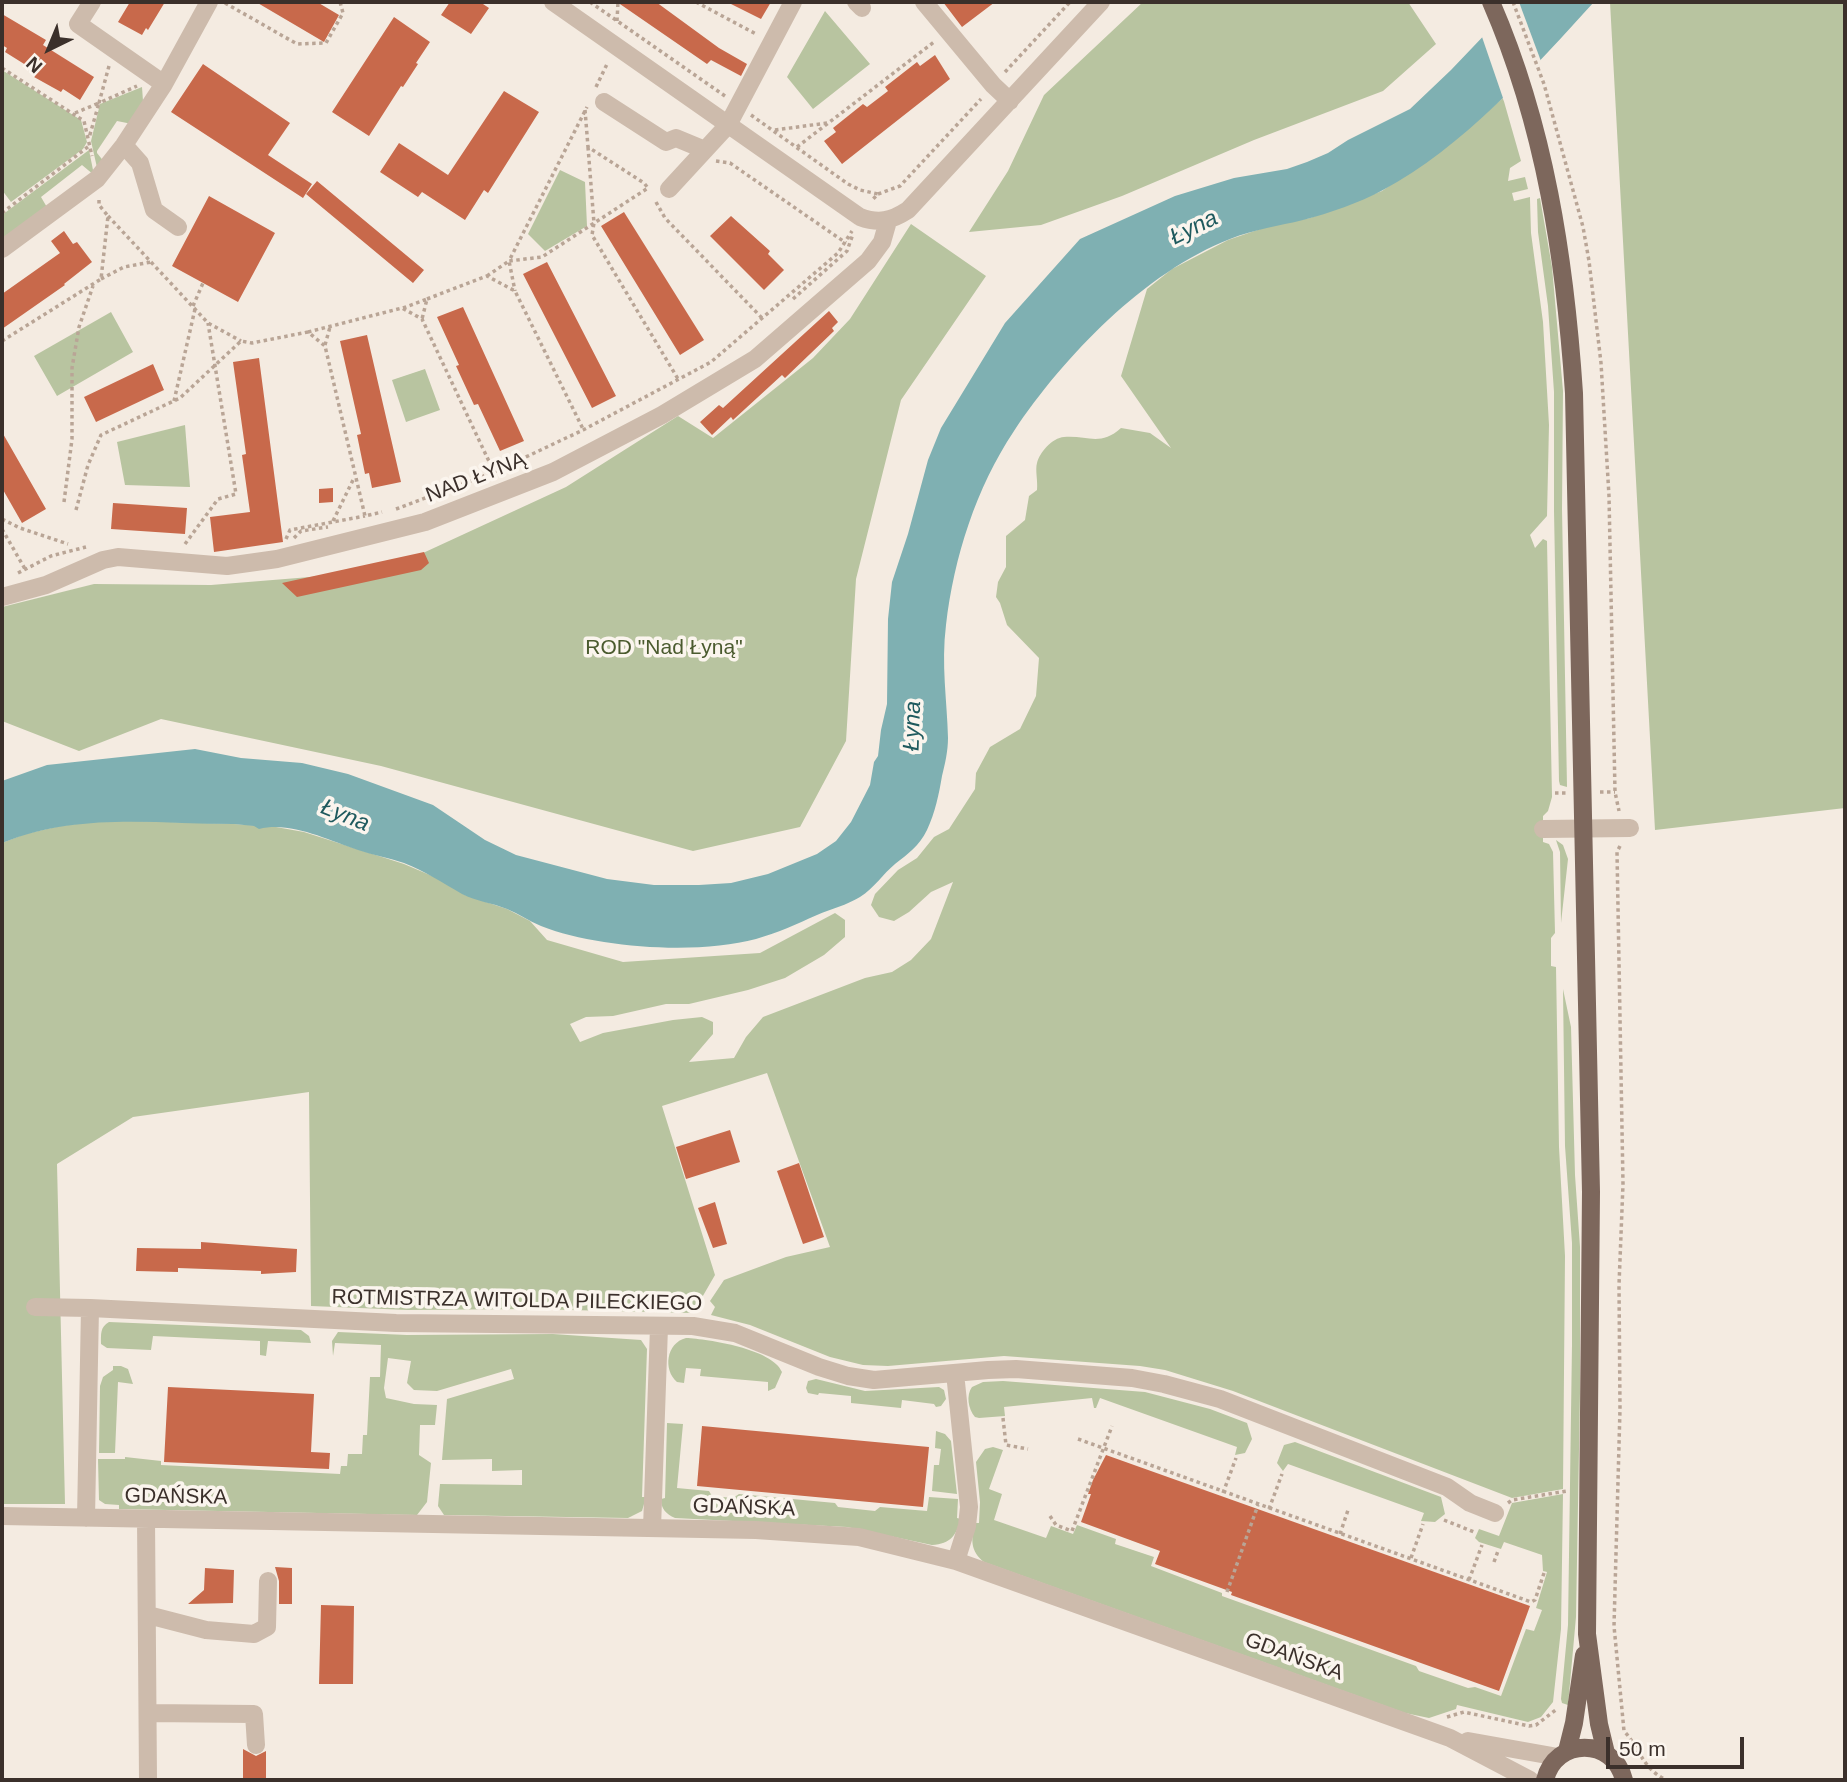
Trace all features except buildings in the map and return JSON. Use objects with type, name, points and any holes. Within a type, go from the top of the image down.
[{"type":"main road","points":[[1491,2],[1518,74],[1540,147],[1561,261],[1574,393],[1591,1259],[1587,1634],[1574,1723],[1562,1754],[1549,1768],[1545,1780]]},
{"type":"main road","points":[[1587,1634],[1599,1724],[1606,1753],[1619,1767],[1624,1780]]},
{"type":"main road","points":[[1562,1754],[1586,1747],[1606,1753]]},
{"type":"street","points":[[92,2],[78,24],[164,84]]},
{"type":"street","points":[[2,249],[97,179],[124,145],[164,84],[209,2]]},
{"type":"street","points":[[553,2],[727,125],[856,225],[888,221],[908,210],[1101,2]]},
{"type":"street","points":[[668,189],[727,125],[793,2]]},
{"type":"street","points":[[924,2],[993,85],[1010,101]]},
{"type":"street","points":[[597,96],[666,142],[676,138],[705,150]]},
{"type":"street","points":[[124,145],[140,163],[154,210],[178,227]]},
{"type":"street","name":"NAD ŁYNĄ","points":[[2,597],[46,585],[103,560],[118,557],[227,566],[425,522],[553,472],[662,415],[755,359],[868,261],[881,242],[888,221]]},
{"type":"street","points":[[1543,829],[1626,828]]},
{"type":"street","name":"ROTMISTRZA WITOLDA PILECKIEGO","points":[[35,1307],[396,1323],[693,1326],[735,1334],[848,1376],[895,1379],[988,1370],[1052,1371],[1132,1378],[1220,1399],[1447,1486],[1470,1503],[1495,1513]]},
{"type":"street","points":[[86,1518],[90,1308]]},
{"type":"street","points":[[652,1528],[659,1326]]},
{"type":"street","points":[[955,1373],[969,1507],[967,1526],[956,1560]]},
{"type":"street","name":"GDAŃSKA","points":[[2,1516],[652,1528],[838,1535],[896,1545],[956,1560],[1450,1738],[1530,1780]]},
{"type":"street","points":[[146,1519],[148,1780]]},
{"type":"street","points":[[148,1615],[206,1630],[254,1634],[267,1627],[268,1581]]},
{"type":"street","points":[[148,1713],[254,1714],[256,1745]]},
{"type":"street","name":"GDAŃSKA","points":[[1450,1738],[1562,1754]]},
{"type":"path","points":[[223,2],[297,44],[326,43],[343,13],[340,2]]},
{"type":"path","points":[[590,2],[848,184],[860,191],[878,194],[900,186],[1070,2]]},
{"type":"path","points":[[617,21],[618,2]]},
{"type":"path","points":[[696,2],[763,38]]},
{"type":"path","points":[[1513,2],[1544,83],[1583,227],[1601,363],[1609,496],[1615,792],[1626,828],[1617,852],[1623,1184],[1614,1626],[1624,1731],[1632,1740],[1647,1769],[1666,1780]]},
{"type":"path","points":[[797,147],[939,39]]},
{"type":"path","points":[[583,430],[515,290],[509,261],[585,110],[597,96],[611,57]]},
{"type":"path","points":[[74,113],[99,103],[89,139]]},
{"type":"path","points":[[585,110],[594,223],[592,235]]},
{"type":"path","points":[[84,121],[93,126]]},
{"type":"path","points":[[773,130],[829,123]]},
{"type":"path","points":[[2,213],[90,146]]},
{"type":"path","points":[[588,147],[644,183],[665,218],[762,318]]},
{"type":"path","points":[[705,150],[710,158],[717,162],[730,163],[846,243]]},
{"type":"path","points":[[108,216],[208,323],[241,341],[253,343],[402,309],[487,276],[509,261],[542,257],[648,188]]},
{"type":"path","points":[[419,507],[395,511],[494,472],[583,430],[711,362],[838,253],[878,194]]},
{"type":"path","points":[[786,306],[846,251],[856,225]]},
{"type":"path","points":[[583,230],[592,235],[679,380]]},
{"type":"path","points":[[139,264],[144,254]]},
{"type":"path","points":[[101,279],[124,267],[151,262]]},
{"type":"path","points":[[487,276],[515,290]]},
{"type":"path","points":[[174,401],[194,308],[203,283]]},
{"type":"path","points":[[64,502],[72,439],[72,368],[79,327],[94,284]]},
{"type":"path","points":[[422,319],[427,299]]},
{"type":"path","points":[[402,309],[422,319],[494,472]]},
{"type":"path","points":[[181,549],[218,499],[236,494],[208,323]]},
{"type":"path","points":[[330,327],[325,346],[365,516]]},
{"type":"path","points":[[308,332],[325,346]]},
{"type":"path","points":[[76,510],[88,465],[101,435],[180,398],[241,341]]},
{"type":"path","points":[[703,374],[738,347]]},
{"type":"path","points":[[333,521],[355,477]]},
{"type":"path","points":[[281,552],[290,530],[384,514],[364,522]]},
{"type":"path","points":[[2,519],[68,544]]},
{"type":"path","points":[[292,540],[300,531],[322,527],[337,528]]},
{"type":"path","points":[[2,528],[25,569]]},
{"type":"path","points":[[13,576],[51,556],[92,546]]},
{"type":"path","points":[[18,579],[58,559],[87,552]]},
{"type":"path","points":[[1598,792],[1615,792]]},
{"type":"path","points":[[1555,793],[1569,793]]},
{"type":"path","points":[[1003,1419],[1006,1445],[1028,1448]]},
{"type":"path","points":[[1050,1516],[1056,1525],[1072,1531],[1112,1426]]},
{"type":"path","points":[[1078,1439],[1531,1602],[1535,1600],[1544,1573]]},
{"type":"path","points":[[1223,1493],[1236,1458]]},
{"type":"path","points":[[1269,1509],[1282,1474]]},
{"type":"path","points":[[1495,1513],[1512,1500],[1567,1491]]},
{"type":"path","points":[[1227,1592],[1258,1505]]},
{"type":"path","points":[[1340,1534],[1349,1510]]},
{"type":"path","points":[[1444,1520],[1474,1532]]},
{"type":"path","points":[[1410,1559],[1423,1524]]},
{"type":"path","points":[[1469,1580],[1482,1545]]},
{"type":"path","points":[[1494,1562],[1498,1551]]},
{"type":"path","points":[[1536,1577],[1542,1579]]},
{"type":"path","points":[[1464,1712],[1524,1726],[1536,1725],[1556,1709]]},
{"type":"green space","points":[[1143,2],[1408,2],[1436,44],[1383,91],[1254,140],[1122,196],[1041,225],[969,232],[1008,171],[1044,95]]},
{"type":"green space","points":[[1610,2],[1845,2],[1845,808],[1655,830]]},
{"type":"green space","points":[[825,11],[870,64],[813,109],[787,77]]},
{"type":"green space","points":[[2,70],[81,120],[87,142],[83,149],[11,202],[2,190]]},
{"type":"green space","points":[[142,87],[143,101],[132,124],[117,121],[97,151],[105,163],[98,172],[91,141],[100,104]]},
{"type":"green space","points":[[1503,98],[1521,161],[1510,168],[1508,181],[1525,177],[1528,189],[1512,193],[1514,201],[1530,197],[1531,233],[1543,322],[1549,425],[1547,516],[1530,535],[1535,548],[1543,539],[1547,541],[1552,797],[1548,811],[1543,816],[1543,842],[1549,844],[1553,852],[1555,933],[1551,938],[1551,966],[1556,967],[1559,1147],[1565,1256],[1563,1489],[1512,1498],[1233,1391],[1165,1370],[1004,1356],[888,1366],[863,1365],[830,1357],[750,1325],[711,1315],[715,1307],[710,1301],[724,1280],[786,1257],[830,1247],[767,1073],[662,1106],[715,1275],[693,1313],[530,1309],[408,1310],[311,1306],[309,1092],[133,1117],[57,1164],[65,1504],[2,1504],[2,843],[25,834],[60,826],[107,820],[234,824],[304,832],[404,864],[444,881],[465,895],[507,909],[530,921],[547,940],[623,962],[760,953],[835,913],[845,920],[845,937],[824,955],[785,978],[689,1004],[666,1004],[613,1016],[586,1017],[570,1024],[580,1042],[603,1033],[702,1017],[713,1022],[713,1034],[689,1062],[734,1058],[746,1037],[763,1017],[865,978],[892,972],[911,960],[931,939],[953,882],[931,892],[909,912],[894,921],[879,917],[871,905],[875,894],[898,870],[917,858],[934,837],[949,829],[975,789],[976,773],[990,747],[1020,729],[1036,696],[1039,658],[1007,625],[996,597],[998,582],[1006,567],[1006,536],[1025,520],[1029,496],[1037,490],[1037,463],[1047,446],[1055,440],[1064,437],[1100,439],[1121,428],[1150,433],[1171,448],[1121,376],[1147,289],[1172,269],[1228,240],[1272,225],[1310,218],[1382,191],[1454,140]]},
{"type":"green space","points":[[89,150],[94,175],[82,165],[41,197],[48,209],[2,241],[2,215]]},
{"type":"green space","points":[[560,170],[585,182],[587,226],[545,251],[528,234]]},
{"type":"green space","points":[[1540,198],[1552,267],[1563,391],[1562,509],[1567,787],[1560,785],[1559,781],[1554,392],[1548,306],[1538,232],[1537,199]]},
{"type":"green space","name":"ROD \"Nad Łyną\"","points":[[911,224],[986,276],[901,400],[856,579],[846,741],[800,827],[693,851],[381,766],[161,719],[79,751],[2,721],[2,607],[94,584],[211,585],[384,571],[566,487],[678,416],[713,438],[813,358],[850,319]]},
{"type":"green space","points":[[111,312],[133,352],[57,396],[34,356]]},
{"type":"green space","points":[[425,369],[440,410],[406,422],[392,380]]},
{"type":"green space","points":[[185,425],[190,487],[125,485],[117,442]]},
{"type":"green space","points":[[1556,840],[1563,845],[1568,859],[1561,923],[1560,852]]},
{"type":"green space","points":[[1563,989],[1571,1027],[1580,1247],[1576,1617],[1568,1705],[1562,1703],[1561,1699],[1568,1625],[1572,1243],[1565,1146]]},
{"type":"green space","points":[[109,1322],[301,1330],[309,1336],[311,1343],[268,1341],[266,1356],[260,1355],[260,1341],[153,1336],[151,1350],[107,1348],[101,1344],[101,1334]]},
{"type":"green space","points":[[338,1332],[407,1335],[553,1334],[641,1340],[647,1349],[642,1497],[646,1497],[642,1511],[628,1518],[444,1515],[438,1506],[440,1484],[522,1485],[522,1470],[492,1471],[492,1459],[442,1460],[447,1399],[514,1379],[511,1369],[437,1391],[414,1390],[407,1383],[411,1361],[388,1358],[384,1388],[386,1398],[414,1404],[437,1405],[435,1425],[420,1425],[419,1455],[431,1463],[427,1502],[417,1515],[119,1509],[119,1505],[105,1504],[99,1500],[98,1459],[125,1457],[161,1461],[161,1465],[340,1474],[341,1466],[347,1466],[348,1454],[362,1454],[363,1435],[367,1435],[370,1377],[380,1377],[381,1345],[335,1343],[333,1356],[332,1341]]},
{"type":"green space","points":[[686,1338],[739,1347],[766,1357],[782,1372],[775,1388],[768,1391],[768,1382],[700,1376],[701,1369],[686,1368],[684,1383],[677,1382],[670,1371],[669,1357],[674,1345]]},
{"type":"green space","points":[[113,1366],[128,1369],[133,1384],[118,1382],[115,1453],[99,1453],[100,1386],[103,1377],[113,1370]]},
{"type":"green space","points":[[816,1379],[865,1391],[939,1387],[944,1390],[946,1399],[941,1406],[936,1407],[934,1404],[902,1400],[901,1408],[851,1403],[851,1396],[808,1393],[808,1381]]},
{"type":"green space","points":[[1003,1381],[1145,1392],[1210,1409],[1247,1423],[1252,1439],[1245,1453],[1235,1455],[1237,1447],[1100,1398],[1096,1408],[1092,1398],[1004,1407],[1005,1416],[975,1417],[969,1402],[972,1387],[983,1382]]},
{"type":"green space","points":[[667,1423],[683,1424],[677,1488],[709,1491],[712,1496],[733,1498],[739,1494],[835,1503],[838,1507],[875,1511],[880,1507],[927,1511],[929,1497],[958,1499],[957,1518],[961,1519],[959,1525],[948,1541],[932,1545],[847,1527],[675,1518],[665,1511],[661,1503],[661,1499],[665,1498]]},
{"type":"green space","points":[[936,1431],[945,1434],[951,1441],[957,1494],[932,1491],[934,1465],[939,1465],[941,1449],[935,1448]]},
{"type":"green space","points":[[1295,1442],[1441,1497],[1445,1514],[1435,1522],[1421,1521],[1424,1513],[1288,1464],[1283,1471],[1277,1463],[1284,1445]]},
{"type":"green space","points":[[993,1447],[1003,1450],[989,1489],[1002,1494],[994,1520],[1046,1538],[1051,1526],[1073,1534],[1077,1525],[1116,1539],[1115,1544],[1154,1557],[1151,1566],[1222,1593],[1222,1596],[1416,1666],[1419,1671],[1501,1696],[1526,1629],[1534,1631],[1542,1610],[1536,1608],[1547,1572],[1543,1571],[1542,1555],[1504,1542],[1501,1549],[1479,1542],[1475,1538],[1479,1529],[1499,1536],[1512,1503],[1563,1494],[1561,1629],[1553,1702],[1541,1717],[1528,1722],[1457,1705],[1456,1709],[1429,1718],[1405,1713],[984,1562],[976,1554],[973,1544],[975,1523],[979,1523],[980,1502],[976,1462],[985,1449]]},
{"type":"water","name":"Łyna","points":[[1511,2],[1594,2],[1496,105],[1412,173],[1383,190],[1344,207],[1230,239],[1167,272],[1109,319],[1057,374],[1034,403],[1000,453],[988,476],[961,549],[950,599],[945,640],[947,748],[932,817],[917,845],[855,900],[756,939],[705,947],[647,947],[564,934],[507,909],[462,894],[404,863],[296,829],[259,829],[234,824],[88,823],[31,833],[2,843],[2,781],[47,765],[195,749],[241,758],[302,763],[348,774],[433,805],[485,840],[516,855],[607,879],[654,885],[731,883],[768,874],[817,854],[836,841],[851,822],[870,785],[887,704],[888,619],[892,582],[928,460],[941,428],[1005,323],[1080,239],[1175,196],[1234,178],[1287,169],[1307,162],[1410,109],[1493,26]]},
{"type":"pier","points":[[1507,2],[1519,2],[1542,64],[1504,101],[1481,34]]}]
